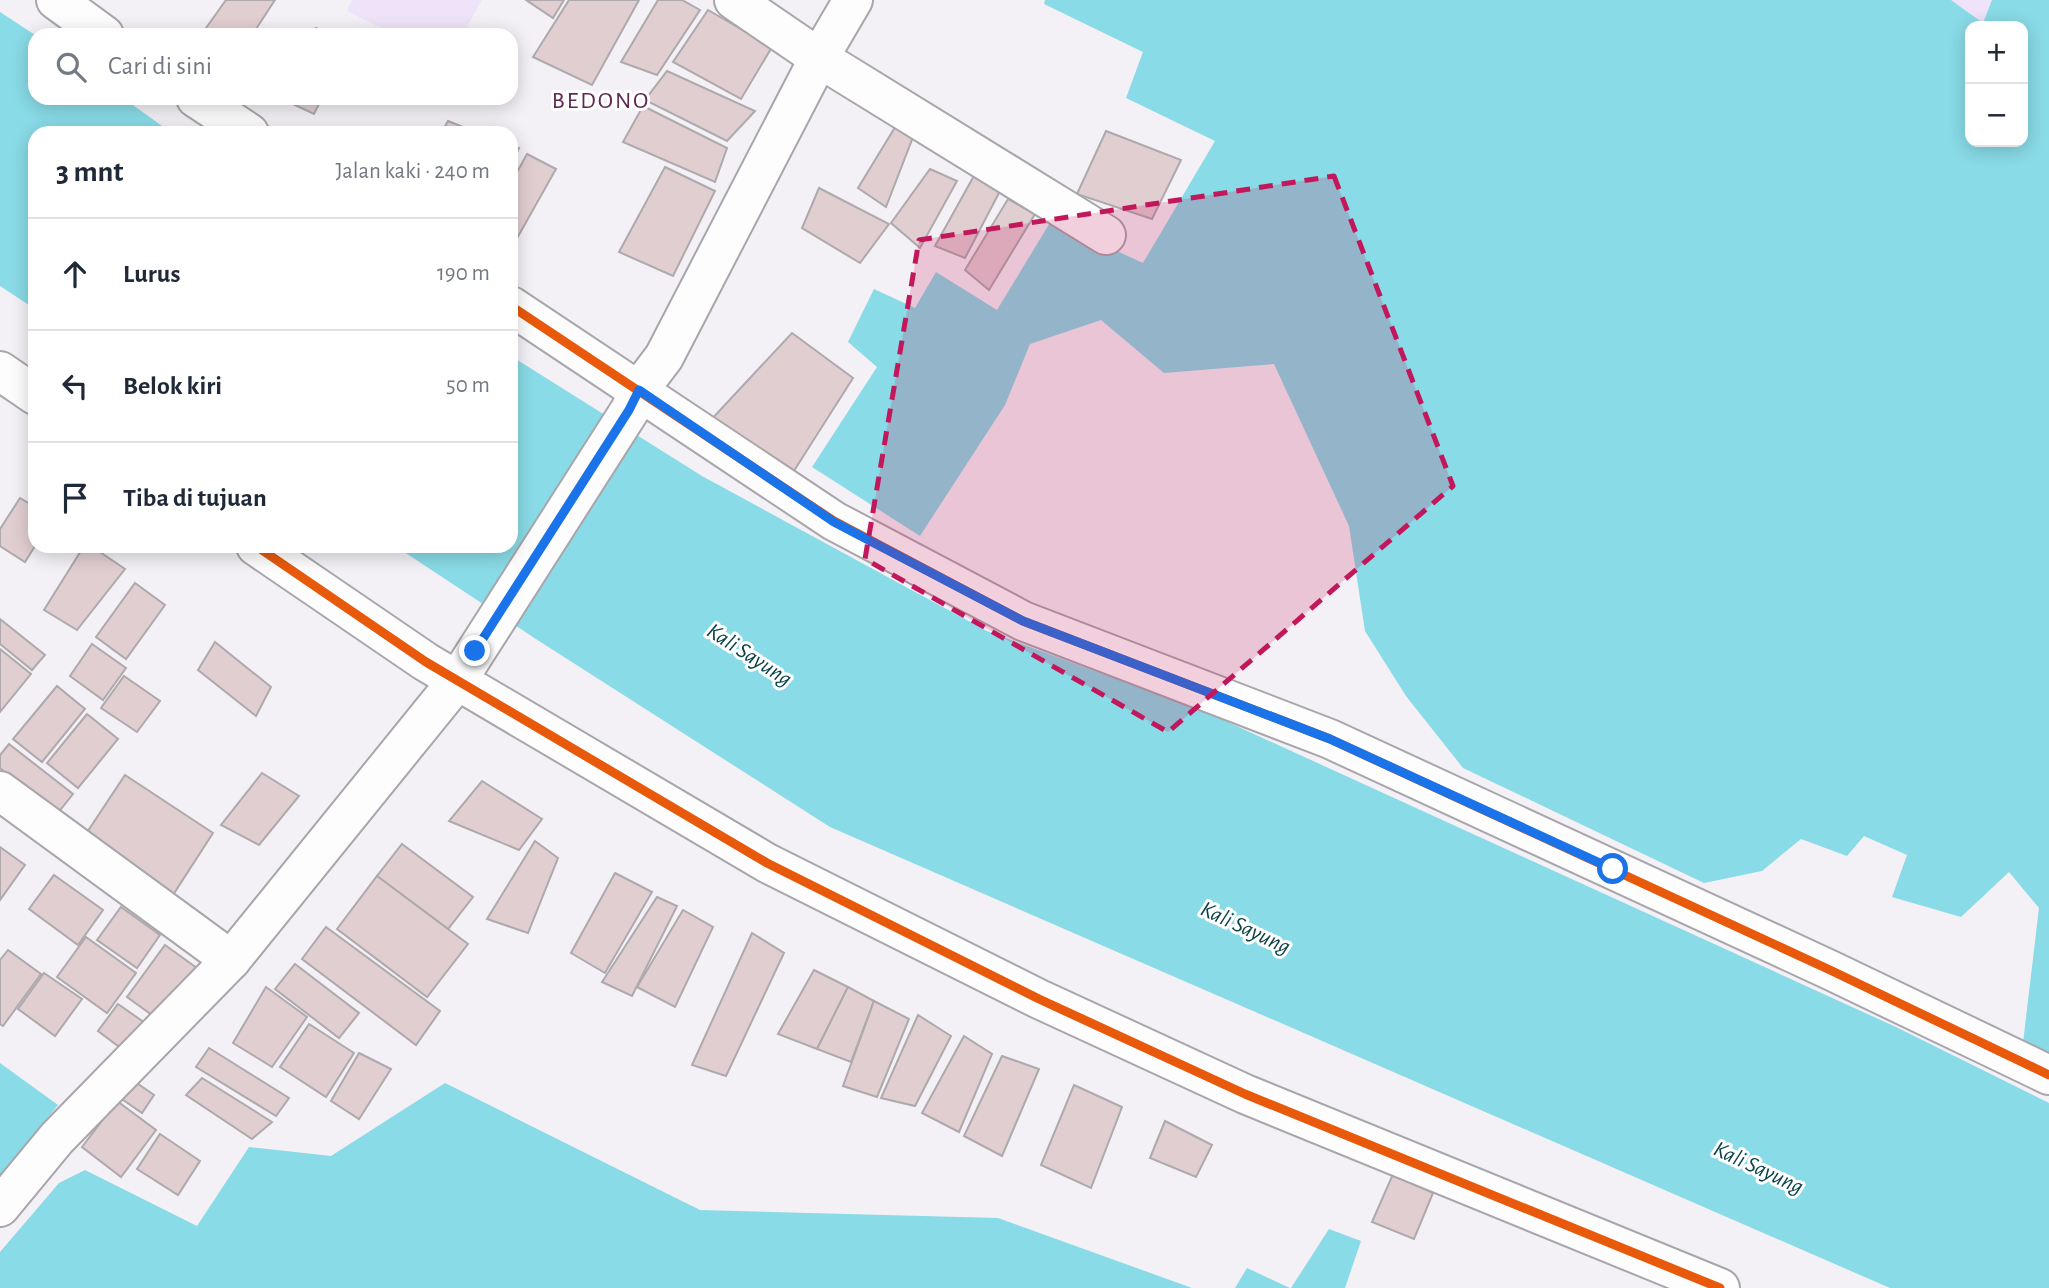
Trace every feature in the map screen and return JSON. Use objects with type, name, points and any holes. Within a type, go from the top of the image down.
[{"type":"street","points":[[56,0],[94,28]]},
{"type":"street","points":[[734,0],[819,58],[1106,235]]},
{"type":"street","points":[[0,1207],[57,1138],[232,960],[466,666],[664,357],[819,58],[853,0]]},
{"type":"street","points":[[207,105],[238,126]]},
{"type":"street","points":[[518,311],[634,400],[834,522],[1023,621],[1330,739],[1818,964],[2049,1075]]},
{"type":"street","points":[[0,371],[28,390]]},
{"type":"street","points":[[266,553],[426,662],[466,666],[767,863],[1039,999],[1245,1094],[1720,1288]]},
{"type":"street","points":[[0,790],[232,960]]},
{"type":"highlighted area","points":[[1334,176],[1453,486],[1168,732],[865,559],[919,240]]},
{"type":"shaded area","points":[[352,0],[482,0],[466,28],[381,28],[347,11]]},
{"type":"shaded area","points":[[1951,0],[1992,0],[1984,21]]},
{"type":"water","points":[[1045,0],[1951,0],[1980,21],[1965,21],[1965,147],[2028,147],[2028,21],[1984,21],[1992,0],[2049,0],[2049,1056],[2023,1043],[2039,908],[2009,872],[1961,917],[1892,897],[1907,855],[1864,836],[1847,856],[1801,839],[1762,871],[1704,883],[1463,768],[1406,696],[1365,631],[1349,526],[1274,364],[1164,373],[1101,320],[1030,344],[1005,405],[920,536],[812,467],[877,367],[848,342],[874,289],[915,308],[936,272],[997,310],[1051,221],[1143,263],[1215,141],[1126,98],[1143,52],[1044,4]]},
{"type":"water","points":[[0,12],[28,30],[28,105],[133,105],[162,126],[28,126],[28,304],[0,286]]},
{"type":"water","name":"Kali Sayung","points":[[518,360],[702,476],[987,631],[1208,713],[1896,1027],[2049,1103],[2049,1288],[1890,1288],[830,827],[406,553],[518,553]]},
{"type":"water","points":[[0,1063],[58,1105],[0,1178]]},
{"type":"water","points":[[445,1083],[700,1210],[998,1218],[1192,1288],[0,1288],[0,1252],[59,1183],[85,1170],[197,1226],[249,1147],[331,1156]]},
{"type":"water","points":[[1329,1229],[1361,1241],[1345,1288],[1291,1288]]},
{"type":"water","points":[[1247,1268],[1290,1288],[1235,1288]]},
{"type":"building","points":[[226,0],[275,0],[257,28],[206,28]]},
{"type":"building","points":[[526,0],[564,0],[553,18]]},
{"type":"building","points":[[569,0],[639,0],[592,85],[533,57]]},
{"type":"building","points":[[658,0],[682,0],[700,10],[657,75],[621,62]]},
{"type":"building","points":[[708,10],[772,47],[741,99],[673,62]]},
{"type":"building","points":[[667,71],[755,111],[727,141],[645,100]]},
{"type":"building","points":[[295,105],[318,105],[314,114]]},
{"type":"building","points":[[643,106],[727,148],[715,182],[623,142]]},
{"type":"building","points":[[448,121],[460,126],[445,126]]},
{"type":"building","points":[[897,124],[913,137],[886,207],[858,188]]},
{"type":"building","points":[[1106,131],[1181,160],[1152,219],[1077,194]]},
{"type":"building","points":[[527,154],[556,169],[518,237],[518,170]]},
{"type":"building","points":[[665,167],[715,191],[673,276],[619,252]]},
{"type":"building","points":[[930,169],[957,181],[920,248],[891,223]]},
{"type":"building","points":[[975,174],[1000,191],[965,258],[935,246]]},
{"type":"building","points":[[819,188],[889,224],[860,263],[802,228]]},
{"type":"building","points":[[1008,199],[1035,214],[989,290],[965,270]]},
{"type":"building","points":[[792,333],[853,378],[792,474],[708,423]]},
{"type":"building","points":[[20,498],[28,503],[28,553],[31,553],[25,562],[0,546],[0,529]]},
{"type":"building","points":[[80,553],[101,553],[125,569],[77,630],[44,610]]},
{"type":"building","points":[[135,583],[165,605],[126,659],[96,637]]},
{"type":"building","points":[[0,619],[45,655],[32,670],[0,644]]},
{"type":"building","points":[[215,642],[271,687],[256,716],[198,670]]},
{"type":"building","points":[[92,644],[126,668],[103,700],[70,676]]},
{"type":"building","points":[[0,649],[31,674],[0,712]]},
{"type":"building","points":[[124,676],[160,701],[137,732],[101,708]]},
{"type":"building","points":[[57,686],[85,709],[42,762],[13,739]]},
{"type":"building","points":[[87,714],[118,739],[78,788],[47,763]]},
{"type":"building","points":[[9,744],[73,794],[57,814],[0,768],[0,755]]},
{"type":"building","points":[[262,773],[299,796],[259,845],[221,825]]},
{"type":"building","points":[[125,775],[213,833],[171,898],[82,840]]},
{"type":"building","points":[[482,781],[542,819],[519,850],[449,821]]},
{"type":"building","points":[[535,841],[558,858],[528,933],[487,919]]},
{"type":"building","points":[[402,844],[473,897],[448,929],[377,876]]},
{"type":"building","points":[[0,847],[25,865],[0,900]]},
{"type":"building","points":[[615,873],[652,892],[605,973],[571,953]]},
{"type":"building","points":[[54,875],[103,910],[78,945],[29,909]]},
{"type":"building","points":[[377,876],[468,944],[427,997],[337,929]]},
{"type":"building","points":[[657,897],[677,906],[632,996],[602,982]]},
{"type":"building","points":[[121,907],[160,935],[137,968],[97,940]]},
{"type":"building","points":[[683,910],[713,927],[675,1007],[637,987]]},
{"type":"building","points":[[326,927],[440,1011],[416,1045],[302,959]]},
{"type":"building","points":[[752,933],[784,953],[726,1076],[692,1065]]},
{"type":"building","points":[[86,937],[136,973],[107,1013],[57,977]]},
{"type":"building","points":[[165,945],[201,971],[163,1023],[127,997]]},
{"type":"building","points":[[8,950],[41,974],[3,1026],[0,1024],[0,960]]},
{"type":"building","points":[[295,964],[359,1013],[339,1038],[275,989]]},
{"type":"building","points":[[814,970],[848,987],[817,1049],[778,1034]]},
{"type":"building","points":[[44,973],[82,999],[55,1036],[18,1009]]},
{"type":"building","points":[[266,987],[307,1017],[272,1067],[233,1043]]},
{"type":"building","points":[[848,987],[874,1001],[851,1062],[817,1049]]},
{"type":"building","points":[[874,1001],[909,1019],[877,1097],[843,1086]]},
{"type":"building","points":[[118,1004],[155,1030],[134,1058],[98,1031]]},
{"type":"building","points":[[918,1015],[951,1036],[915,1106],[881,1098]]},
{"type":"building","points":[[309,1024],[354,1053],[326,1097],[280,1067]]},
{"type":"building","points":[[964,1036],[992,1054],[959,1132],[922,1113]]},
{"type":"building","points":[[209,1048],[289,1098],[276,1116],[196,1067]]},
{"type":"building","points":[[359,1053],[391,1069],[359,1119],[331,1101]]},
{"type":"building","points":[[1002,1056],[1039,1069],[1002,1156],[964,1136]]},
{"type":"building","points":[[202,1078],[272,1122],[252,1139],[186,1095]]},
{"type":"building","points":[[131,1079],[154,1095],[142,1113],[119,1097]]},
{"type":"building","points":[[1074,1085],[1122,1107],[1091,1188],[1041,1165]]},
{"type":"building","points":[[117,1101],[156,1130],[121,1177],[82,1147]]},
{"type":"building","points":[[1165,1121],[1212,1145],[1196,1177],[1150,1158]]},
{"type":"building","points":[[160,1134],[200,1161],[178,1195],[137,1169]]},
{"type":"building","points":[[1393,1174],[1433,1193],[1414,1239],[1372,1222]]},
{"type":"cycle path","points":[[518,311],[834,521],[1023,621],[1330,739],[1830,970],[2049,1075]]},
{"type":"cycle path","points":[[266,553],[426,662],[767,863],[1039,999],[1245,1094],[1720,1288]]},
{"type":"district","name":"BEDONO","points":[[601,100]]},
{"type":"route","points":[[475,651],[629,410],[639,390],[834,522],[1023,621],[1330,739],[1613,869]]}]
